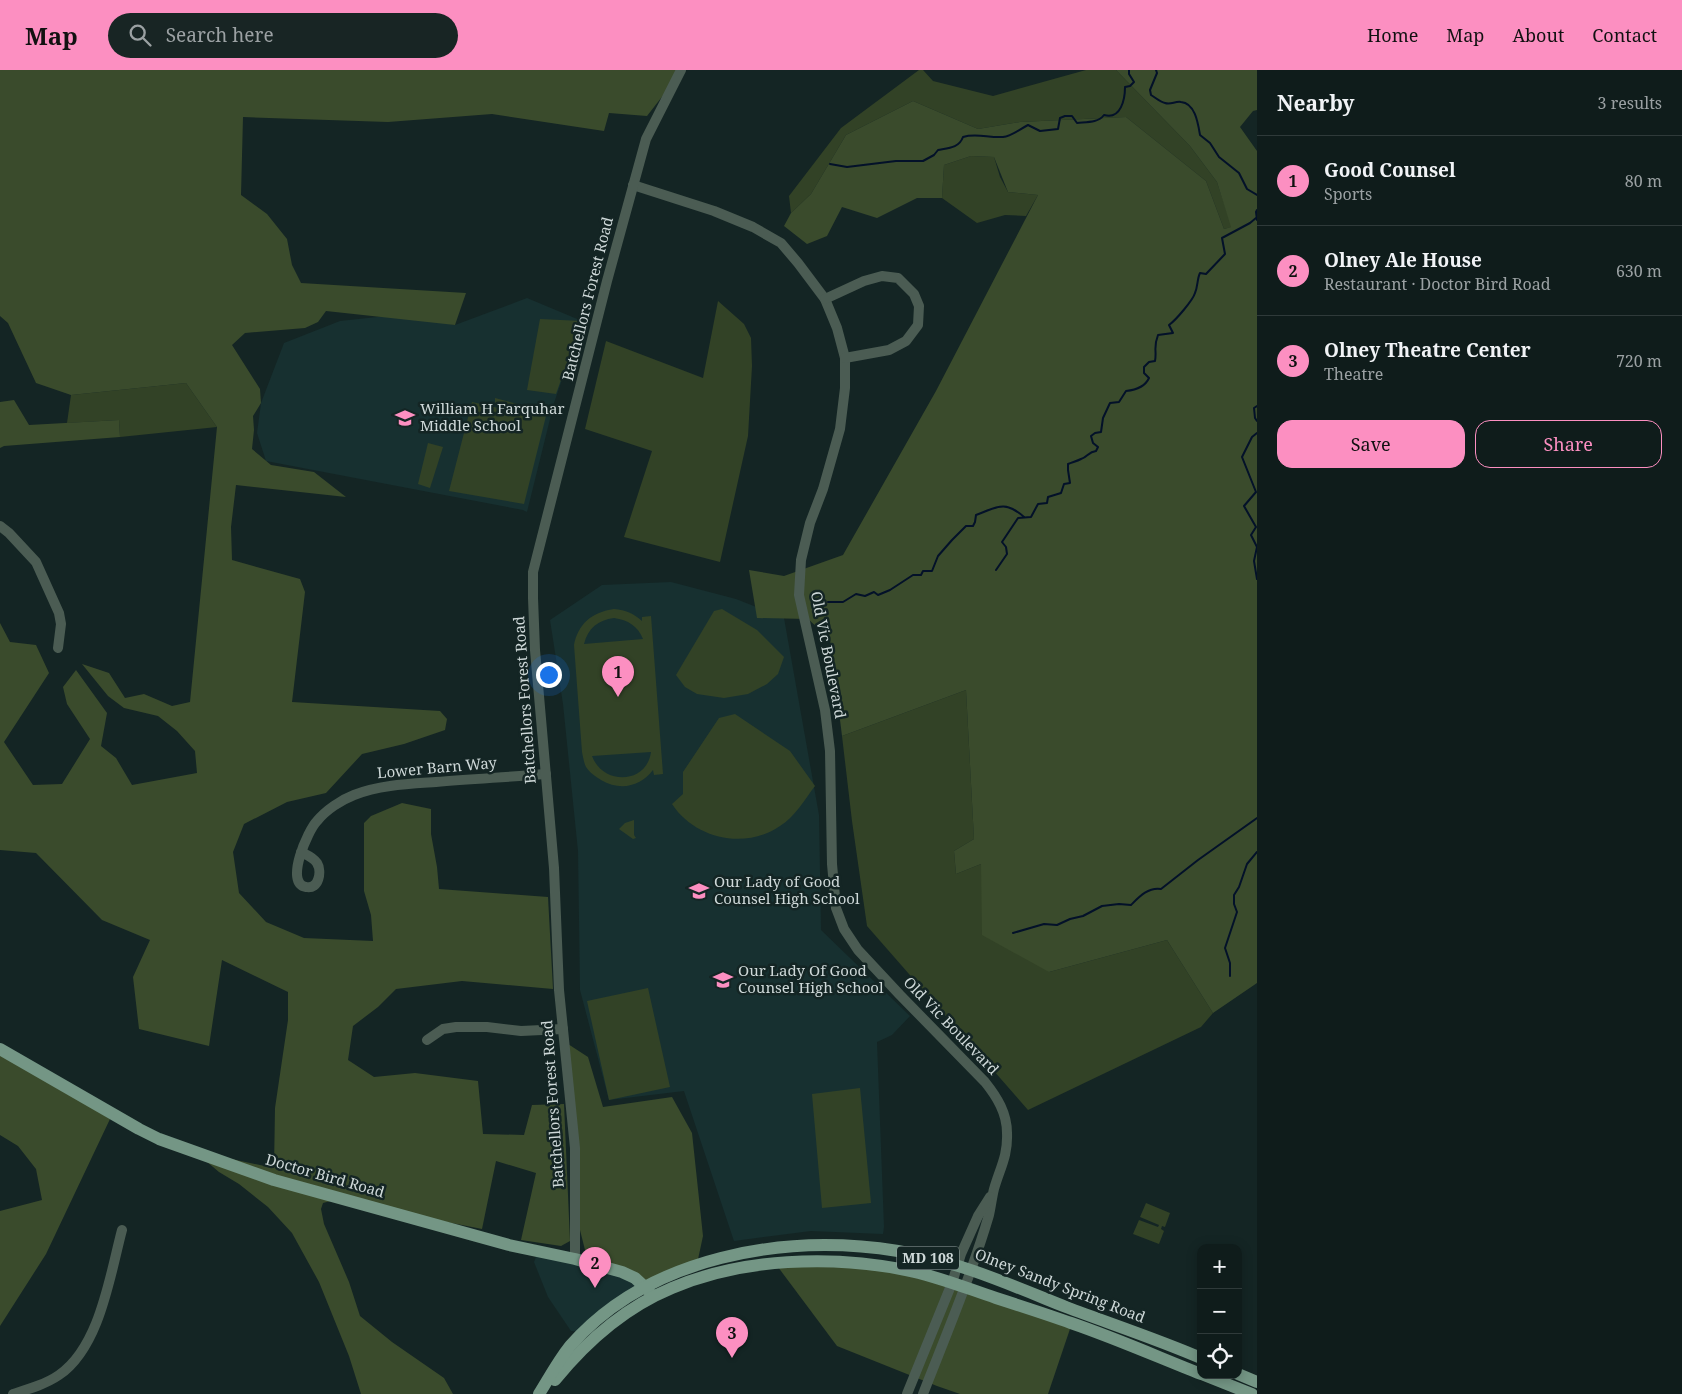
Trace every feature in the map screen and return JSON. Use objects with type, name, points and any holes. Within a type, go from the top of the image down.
[{"type":"main road","name":"Doctor Bird Road","points":[[0,1049],[159,1139],[274,1180],[509,1245],[622,1272],[635,1278],[654,1296]]},
{"type":"main road","name":"Olney Sandy Spring Road","points":[[539,1394],[569,1347],[613,1307],[645,1286],[697,1264],[731,1256],[795,1246],[832,1245],[860,1247],[899,1252],[957,1265],[1197,1356]]},
{"type":"main road","name":"Olney Sandy Spring Road","points":[[544,1394],[592,1340],[654,1296],[672,1287],[721,1273],[760,1265],[796,1261],[834,1261],[888,1267],[932,1276],[1072,1323],[1197,1373]]},
{"type":"main road","points":[[1242,1376],[1257,1382]]},
{"type":"main road","name":"Olney Sandy Spring Road","points":[[1213,1379],[1252,1394]]},
{"type":"street","name":"Batchellors Forest Road","points":[[575,1260],[574,1148],[558,983],[554,868],[535,650],[533,572],[607,281],[646,139],[681,70]]},
{"type":"street","name":"Old Vic Boulevard","points":[[633,184],[714,211],[753,227],[781,244],[798,263],[824,299],[837,328],[845,358],[845,388],[840,429],[823,490],[810,523],[800,560],[799,595],[825,710],[829,742],[832,864],[836,908],[844,929],[858,950],[985,1082],[1002,1107],[1006,1120],[1006,1158],[994,1191],[989,1214],[965,1288],[924,1392]]},
{"type":"street","points":[[824,299],[864,281],[882,276],[898,278],[914,294],[919,306],[918,325],[906,341],[889,350],[845,358]]},
{"type":"street","points":[[0,526],[36,562],[59,613],[58,648]]},
{"type":"street","name":"Lower Barn Way","points":[[301,852],[309,830],[328,810],[352,795],[400,785],[546,774]]},
{"type":"street","points":[[427,1040],[443,1030],[456,1028],[487,1027],[521,1031],[563,1029]]},
{"type":"street","name":"Old Vic Boulevard","points":[[909,1390],[952,1283],[957,1265],[978,1216],[994,1191]]},
{"type":"street","points":[[13,1394],[59,1375],[74,1362],[86,1344],[96,1326],[122,1230]]},
{"type":"street","points":[[909,1390],[924,1392]]},
{"type":"shaded area","name":"William H Farquhar Middle School","points":[[527,298],[582,321],[554,403],[527,512],[266,461],[257,433],[261,403],[284,343],[340,321],[405,314],[455,325]]},
{"type":"shaded area","name":"Our Lady of Good Counsel High School","points":[[671,582],[736,599],[784,618],[819,815],[821,930],[910,1016],[892,1035],[877,1042],[883,1234],[811,1231],[734,1241],[684,1091],[609,1100],[580,990],[578,851],[563,704],[550,620],[602,585]]},
{"type":"shaded area","points":[[538,1252],[575,1259],[645,1286],[584,1332],[571,1331],[548,1297],[534,1262]]},
{"type":"green space","points":[[0,70],[680,70],[675,80],[647,116],[609,113],[604,131],[492,114],[388,122],[243,117],[241,195],[267,214],[287,239],[292,265],[301,283],[466,293],[455,325],[326,311],[318,322],[305,328],[245,333],[232,345],[260,389],[261,403],[253,416],[252,449],[271,465],[314,472],[346,497],[236,485],[231,527],[232,560],[300,579],[305,592],[292,702],[440,711],[447,719],[445,730],[404,744],[362,754],[326,793],[287,802],[244,824],[233,852],[239,893],[266,922],[304,938],[373,941],[371,915],[364,891],[364,823],[371,816],[402,803],[431,809],[431,834],[439,889],[548,897],[553,989],[462,981],[396,989],[378,1007],[353,1026],[348,1060],[374,1077],[415,1073],[478,1081],[483,1134],[524,1135],[532,1105],[564,1104],[570,1241],[561,1246],[521,1240],[536,1173],[496,1161],[482,1229],[366,1206],[342,1198],[323,1203],[321,1209],[324,1224],[349,1282],[360,1316],[392,1342],[444,1378],[453,1394],[361,1394],[349,1356],[319,1282],[292,1233],[268,1207],[239,1184],[219,1172],[194,1151],[274,1168],[275,1108],[288,1020],[288,992],[222,960],[209,1046],[139,1029],[133,977],[150,940],[102,920],[36,853],[0,850],[0,623],[10,642],[36,645],[49,673],[4,742],[33,785],[62,784],[90,739],[67,704],[63,687],[76,670],[107,713],[101,746],[116,758],[132,785],[197,773],[195,751],[177,731],[158,716],[124,708],[108,696],[82,664],[109,673],[125,698],[144,694],[172,706],[190,702],[217,427],[186,383],[71,395],[36,383],[8,323],[0,316]]},
{"type":"green space","points":[[919,70],[923,70],[933,81],[993,96],[1086,70],[1116,70],[1190,146],[1217,182],[1232,227],[1224,229],[1206,181],[1126,117],[1020,122],[978,129],[913,101],[846,135],[811,194],[791,213],[789,196],[841,128]]},
{"type":"green space","points":[[1116,70],[1257,70],[1257,110],[1253,111],[1240,127],[1257,151],[1257,983],[1213,1013],[1167,940],[1049,972],[982,935],[981,864],[956,874],[954,851],[974,839],[966,690],[842,736],[830,639],[808,619],[757,618],[749,570],[784,576],[843,555],[936,391],[1038,195],[1008,192],[994,157],[971,156],[944,165],[942,198],[917,198],[877,218],[842,207],[827,236],[807,244],[784,226],[791,213],[811,194],[846,135],[913,101],[978,129],[1020,122],[1126,117],[1206,181],[1224,229],[1231,227],[1217,182],[1190,146]]},
{"type":"green space","points":[[971,156],[994,157],[1000,177],[1008,192],[1038,195],[1026,216],[1005,215],[977,223],[942,198],[944,165]]},
{"type":"green space","points":[[718,301],[744,324],[751,338],[752,366],[748,436],[720,562],[624,537],[652,451],[585,429],[606,341],[703,378]]},
{"type":"green space","points":[[540,319],[582,321],[556,394],[527,390]]},
{"type":"green space","points":[[186,383],[217,427],[120,437],[119,420],[67,423],[71,395]]},
{"type":"green space","points":[[495,398],[547,412],[524,504],[449,491],[472,402],[538,417],[495,403]]},
{"type":"green space","points":[[14,400],[29,425],[119,420],[120,437],[4,446],[0,448],[0,402]]},
{"type":"green space","points":[[428,443],[443,447],[430,488],[418,484]]},
{"type":"green space","points":[[614,609],[626,611],[642,621],[642,617],[651,616],[663,774],[654,775],[653,770],[636,784],[629,786],[608,783],[595,776],[586,767],[582,752],[574,645],[579,631],[587,620]],"holes":[[[614,618],[632,624],[643,639],[584,644],[588,633],[594,626]],[[651,752],[648,763],[642,770],[624,777],[605,773],[592,756]]]},
{"type":"green space","points":[[722,609],[757,630],[784,657],[778,674],[767,684],[748,694],[724,698],[697,694],[685,687],[676,675],[714,611]]},
{"type":"green space","points":[[966,690],[974,839],[954,851],[956,874],[981,864],[1049,972],[1167,940],[1213,1013],[1201,1027],[1028,1110],[867,926],[842,736]]},
{"type":"green space","points":[[735,714],[790,751],[815,786],[795,813],[785,822],[766,833],[752,838],[737,839],[707,833],[694,826],[672,804],[683,794],[683,772],[719,718]]},
{"type":"green space","points":[[634,820],[634,835],[636,838],[633,839],[619,829],[625,823]]},
{"type":"green space","points":[[648,988],[670,1087],[609,1100],[587,1001]]},
{"type":"green space","points":[[568,1044],[588,1057],[603,1107],[672,1097],[692,1133],[703,1236],[697,1264],[645,1286],[585,1250],[576,1214]]},
{"type":"green space","points":[[0,1051],[110,1119],[46,1254],[0,1326],[0,1211],[42,1200],[36,1169],[18,1146],[0,1135]]},
{"type":"green space","points":[[860,1088],[871,1203],[822,1208],[812,1094]]},
{"type":"green space","points":[[1146,1203],[1170,1213],[1165,1227],[1162,1226],[1161,1229],[1164,1231],[1159,1244],[1133,1234],[1139,1220],[1158,1227],[1159,1225],[1140,1217]]},
{"type":"green space","points":[[775,1263],[888,1267],[1072,1323],[1048,1394],[960,1394],[837,1346]]},
{"type":"waterway","points":[[830,164],[847,167],[896,161],[923,161],[934,155],[938,150],[956,145],[963,137],[973,135],[1003,137],[1013,134],[1028,125],[1040,131],[1058,129],[1060,118],[1065,116],[1072,116],[1077,123],[1095,121],[1104,115],[1110,116],[1118,112],[1123,102],[1125,87],[1130,86],[1134,82],[1129,74],[1129,70]]},
{"type":"waterway","points":[[1156,70],[1157,73],[1150,90],[1151,95],[1169,104],[1181,102],[1190,106],[1195,114],[1200,135],[1210,143],[1219,157],[1239,173],[1247,189],[1257,195]]},
{"type":"waterway","points":[[1257,210],[1257,220]]},
{"type":"waterway","points":[[996,570],[1007,554],[1006,547],[1002,542],[1018,518],[1031,517],[1038,504],[1047,503],[1048,497],[1061,493],[1064,484],[1070,483],[1068,464],[1096,451],[1098,447],[1093,443],[1091,436],[1101,432],[1103,418],[1110,403],[1119,402],[1126,391],[1139,388],[1145,384],[1149,378],[1144,373],[1144,367],[1149,362],[1155,361],[1158,335],[1173,333],[1169,325],[1184,310],[1194,296],[1200,273],[1206,274],[1225,254],[1222,238],[1256,218]]},
{"type":"waterway","points":[[1257,406],[1254,408],[1257,421]]},
{"type":"waterway","points":[[1257,433],[1252,437],[1242,457],[1256,492],[1244,506],[1256,527],[1251,535],[1257,547],[1254,561],[1257,579]]},
{"type":"waterway","points":[[828,602],[843,602],[856,594],[865,596],[874,592],[878,595],[890,590],[913,575],[921,575],[923,571],[932,571],[938,556],[966,526],[973,526],[976,515],[995,508],[1006,507],[1011,508],[1024,517]]},
{"type":"waterway","points":[[1013,933],[1044,924],[1057,925],[1083,916],[1102,906],[1131,905],[1148,891],[1161,889],[1257,818]]},
{"type":"waterway","points":[[1230,976],[1230,963],[1225,948],[1237,912],[1234,904],[1234,895],[1239,887],[1247,864],[1257,852]]},
{"type":"place","name":"William H Farquhar Middle School","points":[[405,418]]},
{"type":"place","name":"Good Counsel","points":[[618,697]]},
{"type":"place","name":"Our Lady of Good Counsel High School","points":[[699,891]]},
{"type":"place","name":"Our Lady Of Good Counsel High School","points":[[723,980]]},
{"type":"place","name":"Olney Ale House","points":[[595,1288]]},
{"type":"place","name":"Olney Theatre Center","points":[[732,1358]]}]
